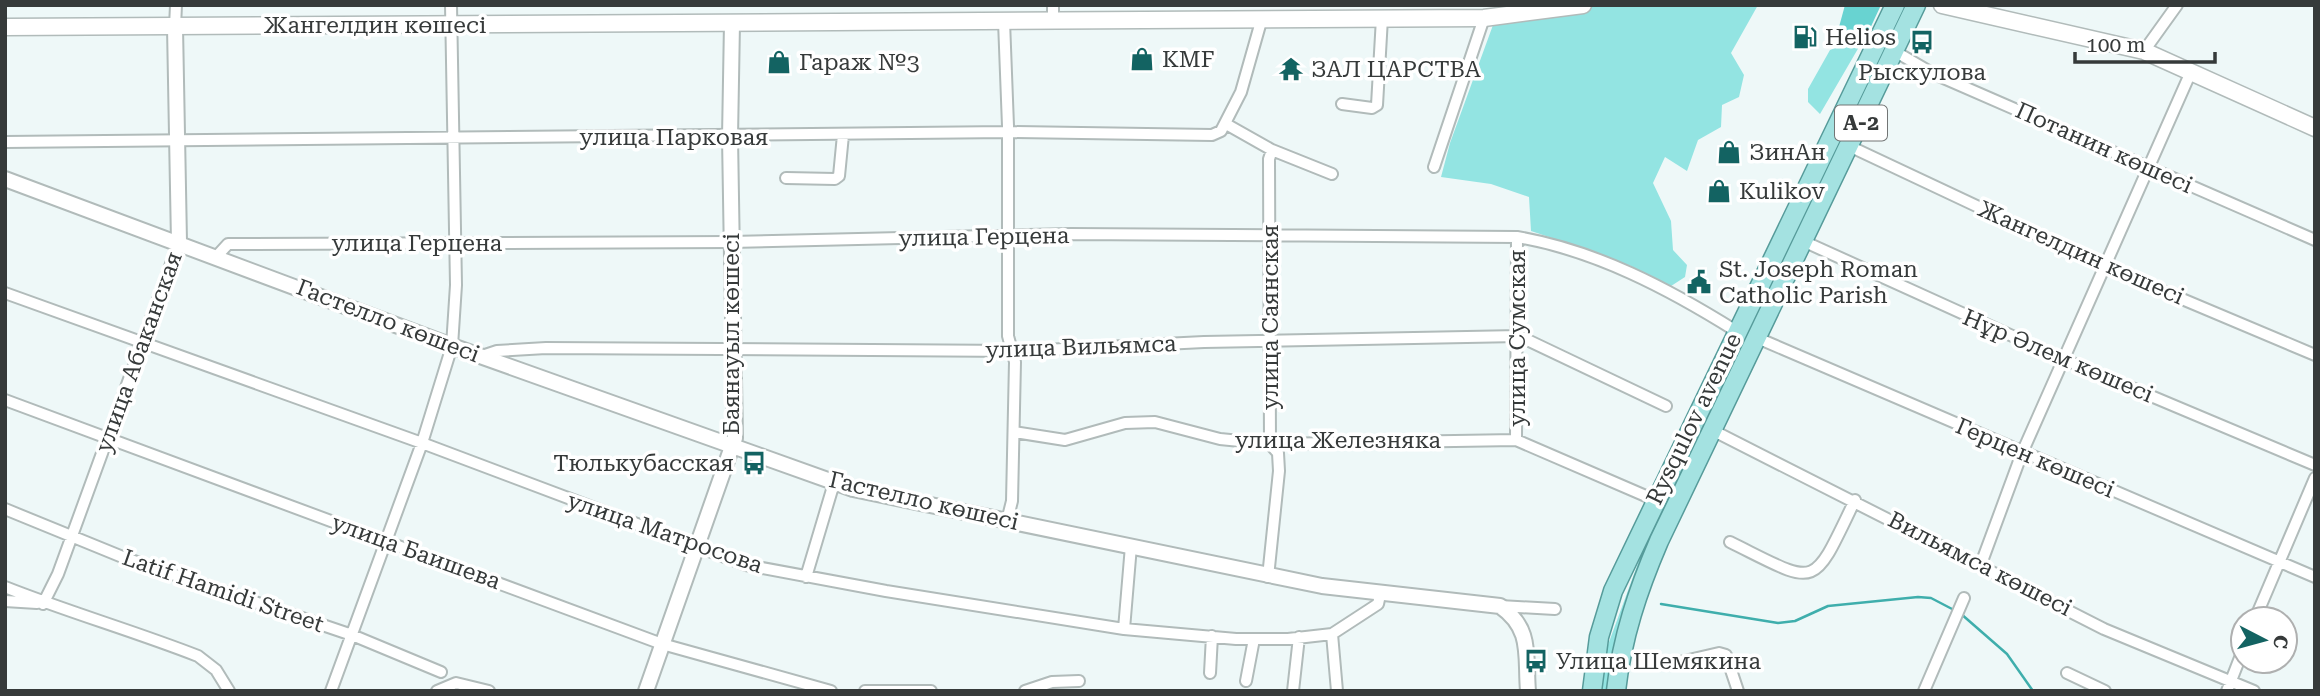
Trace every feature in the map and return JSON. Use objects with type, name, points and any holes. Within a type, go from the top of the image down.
[{"type":"main road","name":"Баянауыл көшесі","points":[[732,5],[732,23]]},
{"type":"main road","name":"Жангелдин көшесі","points":[[5,27],[1004,21],[1053,13],[1262,18],[1484,18],[1583,5]]},
{"type":"main road","name":"Rysqulov avenue","points":[[1592,691],[1599,637],[1613,591],[1895,5]]},
{"type":"main road","name":"Rysqulov avenue","points":[[1616,691],[1622,646],[1631,612],[1658,541],[1741,364],[1896,52],[1916,5]]},
{"type":"main road","points":[[1942,5],[2144,51],[2315,128]]},
{"type":"main road","points":[[1803,241],[1794,228],[1825,163],[1822,158]]},
{"type":"main road","points":[[1741,364],[1734,355],[1765,290],[1760,283]]},
{"type":"main road","points":[[1696,460],[1688,450],[1713,398],[1706,393]]},
{"type":"street","name":"улица Абаканская","points":[[43,604],[51,593],[179,242],[176,5]]},
{"type":"street","points":[[331,691],[422,443],[452,346],[456,285],[453,243],[451,5]]},
{"type":"street","points":[[2144,51],[2177,5]]},
{"type":"street","points":[[1262,18],[1255,52],[1226,124],[1272,150],[1332,174]]},
{"type":"street","points":[[1342,104],[1372,108],[1377,104],[1382,18]]},
{"type":"street","points":[[1434,167],[1484,18]]},
{"type":"street","points":[[1004,21],[1008,132],[1008,336],[1012,351],[1013,432],[1012,501],[1007,521]]},
{"type":"street","name":"Баянауыл көшесі","points":[[646,691],[732,447],[736,425],[731,242],[732,23]]},
{"type":"street","name":"Потанин көшесі","points":[[1896,52],[1932,73],[2315,240]]},
{"type":"street","points":[[1981,564],[2022,453],[2190,74]]},
{"type":"street","name":"улица Парковая","points":[[5,142],[452,140],[1008,132],[1212,135],[1222,131],[1226,124]]},
{"type":"street","points":[[786,178],[835,179],[842,165],[843,135]]},
{"type":"street","name":"Жангелдин көшесі","points":[[1849,146],[2106,267],[2315,355]]},
{"type":"street","name":"улица Саянская","points":[[1268,576],[1279,471],[1279,453],[1270,444],[1269,159],[1272,150]]},
{"type":"street","name":"Гастелло көшесі","points":[[5,179],[452,346],[834,483],[1268,576],[1380,595],[1500,606]]},
{"type":"street","name":"улица Герцена","points":[[217,256],[228,244],[731,242],[1007,236],[1517,237],[1555,243],[1616,267],[1678,297],[1736,331]]},
{"type":"street","name":"улица Сумская","points":[[1516,440],[1519,336],[1514,328],[1517,237]]},
{"type":"street","name":"Нұр Әлем көшесі","points":[[1803,241],[2063,359],[2315,465]]},
{"type":"street","name":"улица Матросова","points":[[5,293],[422,443],[746,565],[1124,629],[1254,639],[1332,634],[1378,604],[1380,595]]},
{"type":"street","name":"улица Вильямса","points":[[482,356],[497,351],[546,348],[1012,351],[1204,342],[1519,336],[1666,406]]},
{"type":"street","name":"Герцен көшесі","points":[[1755,337],[2315,577]]},
{"type":"street","name":"улица Баишева","points":[[5,400],[662,644],[831,691]]},
{"type":"street","name":"улица Железняка","points":[[1013,432],[1065,440],[1125,423],[1155,422],[1220,439],[1270,444],[1516,440],[1655,500]]},
{"type":"street","name":"Вильямса көшесі","points":[[1710,429],[1855,500],[2104,629],[2229,686],[2254,691]]},
{"type":"street","points":[[2261,605],[2315,478]]},
{"type":"street","points":[[806,577],[834,483]]},
{"type":"street","points":[[1730,542],[1798,575],[1813,573],[1826,561],[1855,500]]},
{"type":"street","name":"Latif Hamidi Street","points":[[5,509],[72,537],[352,635],[441,672]]},
{"type":"street","points":[[1124,629],[1132,546]]},
{"type":"street","points":[[5,587],[43,604]]},
{"type":"street","points":[[5,601],[68,609],[198,656],[216,670],[229,691]]},
{"type":"street","points":[[1924,691],[1962,602]]},
{"type":"street","points":[[1500,606],[1555,609]]},
{"type":"street","points":[[1500,606],[1516,617],[1524,635],[1528,691]]},
{"type":"street","points":[[1332,634],[1337,691]]},
{"type":"street","points":[[1210,673],[1212,636]]},
{"type":"street","points":[[1293,691],[1299,637]]},
{"type":"street","points":[[1245,681],[1254,639]]},
{"type":"street","points":[[1667,665],[1719,653],[1726,655],[1738,691]]},
{"type":"street","points":[[2067,673],[2105,691]]},
{"type":"street","points":[[1025,691],[1052,682],[1079,681]]},
{"type":"street","points":[[437,691],[456,683],[489,691]]},
{"type":"street","points":[[865,691],[931,691]]},
{"type":"shaded area","points":[[1601,5],[1758,5],[1731,53],[1744,75],[1739,97],[1722,105],[1721,127],[1698,140],[1687,171],[1665,157],[1653,183],[1671,221],[1673,250],[1687,265],[1685,277],[1668,288],[1631,266],[1597,257],[1579,247],[1531,231],[1529,197],[1491,184],[1441,177],[1450,143],[1493,25]]},
{"type":"shaded area","points":[[1845,5],[1881,5],[1867,35],[1844,33],[1839,27]]},
{"type":"shaded area","points":[[1838,47],[1859,47],[1820,114],[1808,102],[1808,89],[1830,50]]},
{"type":"shaded area","points":[[1659,506],[1663,511],[1622,622],[1607,691],[1600,691],[1605,653]]},
{"type":"waterway","points":[[1661,604],[1778,623],[1795,621],[1828,606],[1918,597],[1931,598],[1954,610]]},
{"type":"waterway","points":[[1960,613],[2007,654],[2033,691]]},
{"type":"place","name":"Helios","points":[[1805,37]]},
{"type":"place","name":"Рыскулова","points":[[1922,42]]},
{"type":"place","name":"KMF","points":[[1142,59]]},
{"type":"place","name":"Гараж №3","points":[[779,62]]},
{"type":"place","name":"ЗАЛ ЦАРСТВА","points":[[1291,69]]},
{"type":"place","name":"ЗинАн","points":[[1729,152]]},
{"type":"place","name":"Kulikov","points":[[1719,191]]},
{"type":"place","name":"St. Joseph Roman Catholic Parish","points":[[1699,282]]},
{"type":"place","name":"Тюлькубасская","points":[[754,463]]},
{"type":"place","name":"Улица Шемякина","points":[[1536,661]]}]
